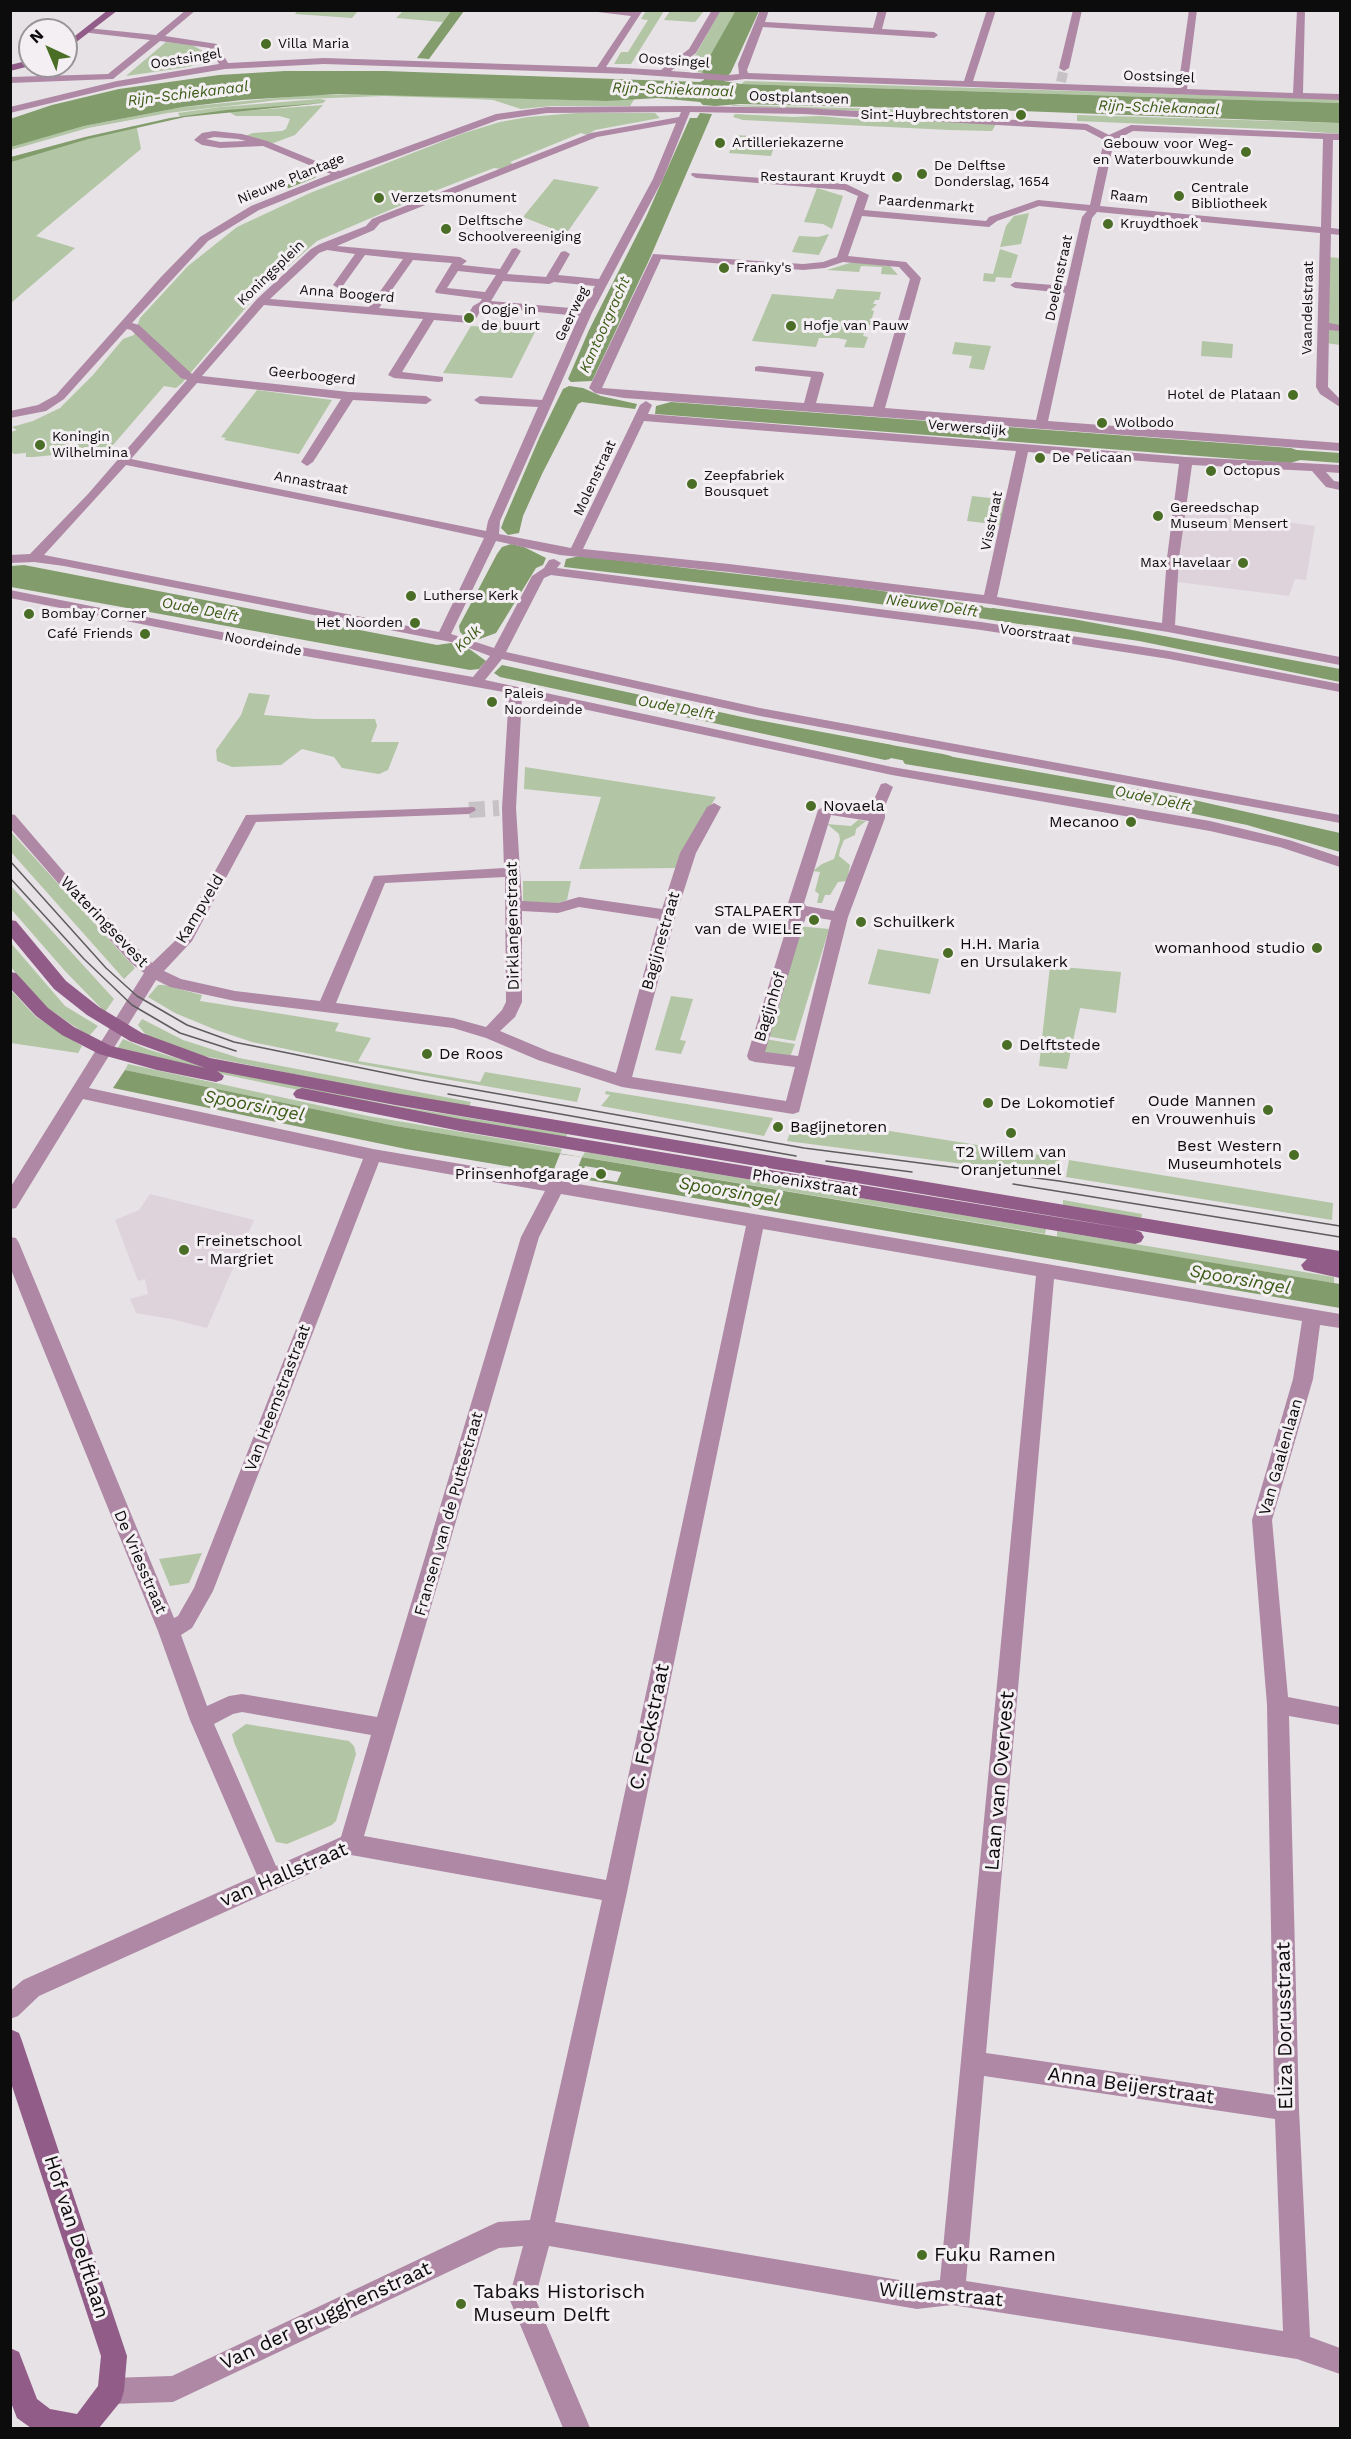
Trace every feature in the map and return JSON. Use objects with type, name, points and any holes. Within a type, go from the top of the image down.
[{"type":"street","points":[[78,39],[114,10]]},
{"type":"street","points":[[10,80],[47,78],[113,81],[192,10]]},
{"type":"street","points":[[585,10],[637,12]]},
{"type":"street","points":[[663,73],[693,51],[717,10]]},
{"type":"street","points":[[745,76],[742,64],[765,10]]},
{"type":"street","points":[[877,32],[883,10]]},
{"type":"street","points":[[967,85],[992,10]]},
{"type":"street","points":[[1064,68],[1078,10]]},
{"type":"street","points":[[1182,92],[1193,10]]},
{"type":"street","points":[[1298,96],[1301,10]]},
{"type":"street","points":[[600,70],[637,12]]},
{"type":"street","points":[[759,24],[934,35]]},
{"type":"street","points":[[90,30],[200,42],[214,46],[225,66]]},
{"type":"street","name":"Oostsingel","points":[[10,104],[113,81],[225,66],[324,61],[600,70],[728,78],[745,76],[967,85],[1061,85],[1182,92],[1341,97]]},
{"type":"street","points":[[47,78],[56,93]]},
{"type":"street","name":"Oostsingel","points":[[10,110],[56,93]]},
{"type":"street","name":"Oostplantsoen","points":[[510,114],[548,110],[685,114],[702,109],[714,109],[895,115],[1087,127],[1109,140]]},
{"type":"street","name":"Nieuwe Plantage","points":[[10,415],[32,412],[53,403],[75,381],[123,324],[204,239],[226,224],[255,208],[472,124],[510,114]]},
{"type":"street","name":"Koningsplein","points":[[34,558],[124,461],[261,301],[323,245],[370,228],[376,221],[594,135],[685,114]]},
{"type":"street","name":"Geerweg","points":[[492,535],[494,521],[586,314],[658,179],[685,114]]},
{"type":"street","points":[[1109,140],[1131,128],[1341,137]]},
{"type":"street","points":[[264,143],[220,145],[199,140],[205,135],[214,134],[239,136],[264,143],[341,175]]},
{"type":"street","name":"Vaandelstraat","points":[[1328,136],[1322,387],[1324,392],[1341,404]]},
{"type":"street","name":"Doelenstraat","points":[[1041,424],[1087,217],[1094,209],[1109,140]]},
{"type":"street","name":"Paardenmarkt","points":[[696,175],[846,186],[864,195],[842,259]]},
{"type":"street","name":"Paardenmarkt","points":[[858,213],[989,224],[993,219],[1038,203],[1094,209]]},
{"type":"street","name":"Raam","points":[[1094,209],[1341,231]]},
{"type":"street","points":[[323,245],[362,252],[411,255],[459,263],[502,275],[549,281],[565,254]]},
{"type":"street","name":"Anna Boogerd","points":[[261,301],[471,320],[516,251]]},
{"type":"street","points":[[338,285],[362,252]]},
{"type":"street","points":[[372,311],[411,255]]},
{"type":"street","name":"Verwersdijk","points":[[842,259],[825,266],[803,267],[657,255],[595,386],[599,391],[645,407],[1023,448],[1186,461],[1315,456],[1341,447]]},
{"type":"street","points":[[842,259],[902,264],[916,278],[878,411]]},
{"type":"street","points":[[459,263],[440,291],[586,314]]},
{"type":"street","points":[[551,278],[603,283]]},
{"type":"street","points":[[1015,285],[1071,290]]},
{"type":"street","points":[[431,316],[394,375],[439,379]]},
{"type":"street","points":[[123,324],[135,327],[185,376],[195,379]]},
{"type":"street","points":[[1322,325],[1341,328]]},
{"type":"street","points":[[759,369],[818,374],[809,406]]},
{"type":"street","name":"Geerboogerd","points":[[195,379],[349,396],[426,400]]},
{"type":"street","points":[[307,462],[349,396]]},
{"type":"street","points":[[480,400],[546,404]]},
{"type":"street","name":"Verwersdijk","points":[[645,407],[809,406],[878,411],[1041,424],[1315,456]]},
{"type":"street","name":"Molenstraat","points":[[576,551],[645,407]]},
{"type":"street","name":"Visstraat","points":[[990,600],[1023,448]]},
{"type":"street","points":[[1315,456],[1341,469]]},
{"type":"street","points":[[1315,456],[1330,484],[1341,486]]},
{"type":"street","name":"Annastraat","points":[[124,461],[492,535]]},
{"type":"street","points":[[1168,628],[1173,558],[1186,461]]},
{"type":"street","points":[[443,637],[492,535],[516,540],[555,562]]},
{"type":"street","points":[[476,682],[492,662],[539,576],[555,562],[576,551]]},
{"type":"street","name":"Voorstraat","points":[[576,551],[990,600],[1168,628],[1341,661]]},
{"type":"street","points":[[10,559],[34,558],[443,637],[466,642],[492,662],[1341,819]]},
{"type":"street","name":"Voorstraat","points":[[555,562],[1169,655],[1341,688]]},
{"type":"street","name":"Noordeinde","points":[[10,594],[272,646],[517,690]]},
{"type":"street","points":[[517,690],[892,771],[1210,826],[1284,843],[1341,862]]},
{"type":"street","name":"Dirklangenstraat","points":[[489,1033],[509,1013],[514,1002],[514,906],[504,808],[514,699],[517,690]]},
{"type":"street","points":[[511,872],[379,879],[326,1007],[453,1023],[489,1033],[544,1056],[621,1081],[793,1108],[840,917],[878,818],[878,806],[886,788]]},
{"type":"street","name":"Bagijnestraat","points":[[621,1081],[688,853],[714,807]]},
{"type":"street","name":"Kampveld","points":[[105,1050],[153,972],[189,932],[251,818],[469,810]]},
{"type":"street","name":"Bagijnhof","points":[[804,1062],[755,1056],[800,910],[796,903],[825,810],[878,818]]},
{"type":"street","name":"Wateringsevest","points":[[12,820],[123,944],[153,972],[193,988],[235,996],[326,1007]]},
{"type":"street","points":[[514,906],[558,908],[579,903],[668,915]]},
{"type":"street","points":[[800,910],[840,917]]},
{"type":"street","points":[[10,925],[60,985],[117,1028],[207,1063],[274,1082]]},
{"type":"street","points":[[10,977],[42,1012],[68,1031],[105,1050],[157,1064],[274,1082]]},
{"type":"street","points":[[10,1203],[105,1050]]},
{"type":"street","name":"Phoenixstraat","points":[[274,1082],[1341,1258]]},
{"type":"street","name":"Phoenixstraat","points":[[274,1082],[460,1125],[1341,1271]]},
{"type":"street","points":[[79,1092],[374,1155],[1341,1321]]},
{"type":"street","name":"Van Heemstrastraat","points":[[169,1631],[184,1622],[203,1591],[374,1155]]},
{"type":"street","name":"Fransen van de Puttestraat","points":[[350,1844],[530,1237],[555,1186]]},
{"type":"street","name":"C. Fockstraat","points":[[576,2428],[522,2298],[540,2232],[615,1892],[756,1221]]},
{"type":"street","name":"De Vriesstraat","points":[[10,1244],[169,1631],[201,1720],[270,1879]]},
{"type":"street","name":"Laan van Overvest","points":[[952,2292],[1046,1270]]},
{"type":"street","name":"Van Gaalenlaan","points":[[1278,1705],[1262,1520],[1303,1379],[1312,1316]]},
{"type":"street","points":[[201,1720],[229,1705],[242,1703],[386,1728]]},
{"type":"street","points":[[1278,1705],[1341,1716]]},
{"type":"street","name":"Eliza Dorusstraat","points":[[1278,1705],[1287,2109],[1297,2346]]},
{"type":"street","name":"van Hallstraat","points":[[10,2008],[31,1988],[350,1844],[615,1892]]},
{"type":"street","name":"Hof van Delftlaan","points":[[10,2041],[114,2356],[111,2391]]},
{"type":"street","name":"Anna Beijerstraat","points":[[974,2063],[1287,2109]]},
{"type":"street","name":"Willemstraat","points":[[540,2232],[917,2296],[952,2292],[1297,2346],[1341,2361]]},
{"type":"street","name":"Van der Brugghenstraat","points":[[111,2391],[173,2389],[498,2235],[540,2232]]},
{"type":"street","points":[[10,2361],[27,2408],[44,2422],[82,2428],[111,2391]]},
{"type":"shaded area","points":[[298,10],[358,11],[352,18],[295,14]]},
{"type":"shaded area","points":[[403,11],[451,11],[443,22],[396,18]]},
{"type":"shaded area","points":[[646,11],[664,11],[631,64],[614,64],[621,52],[628,52],[648,20],[641,19]]},
{"type":"shaded area","points":[[670,11],[704,11],[695,22],[664,20]]},
{"type":"shaded area","points":[[720,11],[736,11],[702,73],[688,70],[687,65],[696,54]]},
{"type":"shaded area","points":[[166,42],[192,45],[210,55],[203,62],[188,67],[126,76]]},
{"type":"shaded area","points":[[745,81],[1340,99],[1340,103],[741,84]]},
{"type":"shaded area","points":[[376,94],[606,101],[635,98],[630,106],[552,106],[521,109],[493,100],[475,99],[384,96],[278,100],[168,113],[88,128],[11,150],[10,147],[84,126],[183,107],[309,95]]},
{"type":"shaded area","points":[[326,100],[323,103],[180,117],[178,113],[221,107]]},
{"type":"shaded area","points":[[323,105],[295,135],[268,145],[243,137],[253,133],[282,131],[286,129],[290,119],[279,116],[236,116],[229,112]]},
{"type":"shaded area","points":[[731,105],[993,112],[993,116],[733,106]]},
{"type":"shaded area","points":[[576,113],[655,113],[660,118],[595,130],[587,135],[581,133],[510,162],[514,165],[501,169],[494,168],[317,241],[259,292],[182,383],[176,388],[164,386],[113,445],[106,450],[33,457],[26,457],[26,453],[11,452],[11,432],[17,430],[12,427],[33,421],[60,408],[93,375],[123,339],[134,335],[140,318],[188,266],[237,227],[310,193],[464,133],[500,122],[528,117]]},
{"type":"shaded area","points":[[735,114],[996,124],[992,131],[950,130],[743,120],[733,117]]},
{"type":"shaded area","points":[[1077,115],[1340,123],[1340,134],[1077,121]]},
{"type":"shaded area","points":[[134,126],[137,128],[141,149],[36,236],[75,248],[11,303],[11,157]]},
{"type":"shaded area","points":[[736,135],[777,138],[771,156],[729,153]]},
{"type":"shaded area","points":[[554,179],[599,187],[566,234],[523,217]]},
{"type":"shaded area","points":[[817,188],[843,196],[832,229],[823,224],[804,222]]},
{"type":"shaded area","points":[[1029,213],[1021,244],[1000,247],[1006,226],[1014,216]]},
{"type":"shaded area","points":[[829,234],[819,255],[792,252],[799,236],[818,237]]},
{"type":"shaded area","points":[[1000,249],[1018,255],[1011,278],[996,277],[995,282],[983,281],[984,273],[993,274]]},
{"type":"shaded area","points":[[1327,257],[1340,258],[1340,345],[1326,343]]},
{"type":"shaded area","points":[[853,262],[890,266],[898,275],[881,274],[882,267],[861,266],[859,272],[827,270]]},
{"type":"shaded area","points":[[837,289],[881,292],[879,300],[875,300],[873,304],[877,304],[871,310],[874,311],[869,320],[870,325],[866,327],[871,330],[865,329],[863,336],[868,337],[864,348],[844,347],[847,340],[838,338],[819,338],[816,347],[752,341],[772,294],[833,299]]},
{"type":"shaded area","points":[[471,326],[536,330],[512,378],[443,373]]},
{"type":"shaded area","points":[[1202,341],[1233,344],[1232,358],[1201,356]]},
{"type":"shaded area","points":[[955,342],[991,346],[984,370],[969,368],[972,356],[952,354]]},
{"type":"shaded area","points":[[257,390],[332,400],[299,454],[224,440],[226,438],[221,437]]},
{"type":"shaded area","points":[[972,496],[1008,500],[1002,525],[967,521]]},
{"type":"shaded area","name":"Max Havelaar","points":[[1187,508],[1315,526],[1306,580],[1295,579],[1289,596],[1177,582],[1178,548]]},
{"type":"shaded area","points":[[249,693],[270,695],[264,715],[315,719],[375,719],[377,726],[371,742],[399,742],[388,770],[379,774],[342,768],[334,757],[302,749],[281,765],[232,767],[217,761],[216,750],[241,715]]},
{"type":"shaded area","points":[[525,767],[716,797],[683,851],[676,868],[579,869],[601,797],[524,789]]},
{"type":"shaded area","points":[[858,820],[866,821],[856,829],[855,835],[844,840],[840,850],[839,856],[850,865],[847,881],[838,882],[830,895],[825,895],[822,903],[817,903],[819,894],[815,891],[820,872],[813,871],[834,859],[840,840],[839,834],[827,824],[851,826]]},
{"type":"shaded area","points":[[11,832],[135,968],[124,979],[11,852]]},
{"type":"shaded area","points":[[523,881],[571,881],[567,900],[555,904],[523,902]]},
{"type":"shaded area","points":[[10,885],[114,999],[105,1012],[65,971],[11,909]]},
{"type":"shaded area","points":[[797,926],[829,929],[795,1041],[766,1036]]},
{"type":"shaded area","points":[[10,942],[65,1006],[98,1026],[89,1036],[47,1008],[24,984],[11,967]]},
{"type":"shaded area","points":[[878,949],[939,959],[930,994],[868,984]]},
{"type":"shaded area","points":[[1050,966],[1121,972],[1116,1013],[1080,1008],[1067,1069],[1039,1066]]},
{"type":"shaded area","points":[[158,985],[202,995],[200,1001],[339,1023],[335,1031],[371,1038],[358,1061],[480,1082],[485,1072],[581,1088],[577,1102],[364,1065],[252,1042],[175,1013],[148,997]]},
{"type":"shaded area","points":[[10,989],[36,1017],[82,1046],[78,1053],[11,1043]]},
{"type":"shaded area","points":[[671,996],[693,999],[680,1040],[686,1041],[681,1054],[655,1050]]},
{"type":"shaded area","points":[[142,1019],[183,1040],[239,1058],[471,1102],[468,1109],[199,1055],[146,1035],[138,1025]]},
{"type":"shaded area","points":[[123,1039],[198,1065],[391,1105],[567,1134],[566,1138],[389,1109],[198,1069],[117,1049]]},
{"type":"shaded area","points":[[765,1039],[795,1044],[790,1057],[761,1052]]},
{"type":"shaded area","points":[[128,1064],[368,1116],[562,1149],[560,1154],[396,1126],[125,1070]]},
{"type":"shaded area","points":[[606,1091],[773,1118],[764,1136],[601,1106],[610,1095],[605,1094]]},
{"type":"shaded area","points":[[794,1121],[825,1126],[827,1121],[1059,1158],[1056,1176],[787,1141]]},
{"type":"shaded area","points":[[585,1152],[1046,1229],[1045,1234],[582,1157]]},
{"type":"shaded area","points":[[1069,1160],[1333,1203],[1332,1220],[1066,1177]]},
{"type":"shaded area","name":"Freinetschool - Margriet","points":[[150,1194],[254,1220],[207,1328],[136,1313],[130,1299],[148,1294],[145,1279],[138,1281],[115,1220],[139,1210]]},
{"type":"shaded area","points":[[1063,1200],[1142,1214],[1141,1219],[1063,1206]]},
{"type":"shaded area","points":[[1057,1231],[1334,1277],[1334,1283],[1057,1237]]},
{"type":"shaded area","points":[[202,1553],[189,1583],[170,1586],[159,1559]]},
{"type":"shaded area","points":[[246,1724],[349,1741],[354,1746],[356,1754],[336,1821],[332,1825],[287,1844],[276,1842],[234,1742],[232,1734]]},
{"type":"water","name":"Rijn-Schiekanaal","points":[[736,10],[759,11],[731,72],[724,81],[741,84],[1340,103],[1340,123],[994,110],[740,104],[715,106],[703,105],[700,102],[658,98],[607,101],[338,94],[242,100],[183,107],[84,126],[11,147],[10,119],[52,105],[119,89],[219,75],[285,71],[385,71],[700,82],[704,80],[705,74],[702,73],[706,63]]},
{"type":"water","points":[[451,11],[464,11],[429,59],[417,58]]},
{"type":"water","points":[[323,103],[185,117],[88,139],[11,162],[11,157],[170,118],[227,110]]},
{"type":"water","name":"Kantoorgracht","points":[[700,113],[712,114],[650,258],[592,381],[571,382],[568,379],[589,330],[646,217],[690,118],[697,118]]},
{"type":"water","points":[[569,386],[637,404],[635,409],[582,402],[578,404],[542,474],[523,516],[519,533],[508,535],[501,528],[504,520],[540,436],[563,389]]},
{"type":"water","points":[[671,402],[1291,448],[1304,453],[1304,459],[1290,463],[655,414],[656,406]]},
{"type":"water","points":[[511,544],[524,547],[546,558],[543,565],[536,568],[496,633],[477,640],[464,636],[459,626],[497,554],[502,547]]},
{"type":"water","points":[[580,556],[862,588],[983,606],[980,618],[850,600],[564,567],[566,559]]},
{"type":"water","points":[[24,565],[437,645],[451,643],[468,648],[486,661],[479,669],[470,670],[11,587],[11,566]]},
{"type":"water","points":[[992,608],[1073,619],[1340,669],[1340,682],[1139,641],[989,619]]},
{"type":"water","points":[[502,665],[747,718],[892,745],[895,748],[890,759],[885,760],[500,677],[494,673]]},
{"type":"water","points":[[914,750],[1185,798],[1340,833],[1340,852],[1247,825],[1146,804],[905,764],[903,761],[908,751]]},
{"type":"water","name":"Spoorsingel","points":[[125,1070],[396,1126],[1340,1284],[1340,1308],[406,1149],[113,1088]],"holes":[[[585,1166],[621,1172],[617,1182],[581,1176]]]},
{"type":"pier","points":[[560,1154],[582,1157],[574,1178],[552,1174]]},
{"type":"waterway","points":[[289,186],[314,176]]},
{"type":"waterway","points":[[1267,453],[1340,458]]},
{"type":"waterway","name":"Nieuwe Delft","points":[[945,608],[1026,619]]},
{"type":"waterway","name":"Oude Delft","points":[[857,745],[943,761]]},
{"type":"tunnel","points":[[1061,82],[1064,68]]},
{"type":"tunnel","points":[[469,810],[499,808]]},
{"type":"tram line","points":[[10,861],[106,968],[137,996],[187,1025],[234,1042],[420,1080],[804,1148],[1059,1181],[1340,1226]]},
{"type":"tram line","points":[[10,878],[84,959],[132,1005],[180,1033],[236,1051]]},
{"type":"tram line","points":[[448,1094],[796,1156]]},
{"type":"tram line","points":[[826,1161],[912,1172]]},
{"type":"tram line","points":[[1013,1184],[1340,1237]]},
{"type":"place","name":"Villa Maria","points":[[266,44]]},
{"type":"place","name":"Sint-Huybrechtstoren","points":[[1021,115]]},
{"type":"place","name":"Artilleriekazerne","points":[[720,143]]},
{"type":"place","name":"Gebouw voor Weg- en Waterbouwkunde","points":[[1246,152]]},
{"type":"place","name":"De Delftse Donderslag, 1654","points":[[922,174]]},
{"type":"place","name":"Restaurant Kruydt","points":[[897,177]]},
{"type":"place","name":"Centrale Bibliotheek","points":[[1179,196]]},
{"type":"place","name":"Verzetsmonument","points":[[379,198]]},
{"type":"place","name":"Kruydthoek","points":[[1108,224]]},
{"type":"place","name":"Delftsche Schoolvereeniging","points":[[446,229]]},
{"type":"place","name":"Franky's","points":[[724,268]]},
{"type":"place","name":"Oogje in de buurt","points":[[469,318]]},
{"type":"place","name":"Hofje van Pauw","points":[[791,326]]},
{"type":"place","name":"Hotel de Plataan","points":[[1293,395]]},
{"type":"place","name":"Wolbodo","points":[[1102,423]]},
{"type":"place","name":"Koningin Wilhelmina","points":[[40,445]]},
{"type":"place","name":"De Pelicaan","points":[[1040,458]]},
{"type":"place","name":"Octopus","points":[[1211,471]]},
{"type":"place","name":"Zeepfabriek Bousquet","points":[[692,484]]},
{"type":"place","name":"Gereedschap Museum Mensert","points":[[1158,516]]},
{"type":"place","name":"Max Havelaar","points":[[1243,563]]},
{"type":"place","name":"Lutherse Kerk","points":[[411,596]]},
{"type":"place","name":"Bombay Corner","points":[[29,614]]},
{"type":"place","name":"Het Noorden","points":[[415,623]]},
{"type":"place","name":"Café Friends","points":[[145,634]]},
{"type":"place","name":"Paleis Noordeinde","points":[[492,702]]},
{"type":"place","name":"Novaela","points":[[811,806]]},
{"type":"place","name":"Mecanoo","points":[[1131,822]]},
{"type":"place","name":"STALPAERT van de WIELE","points":[[814,920]]},
{"type":"place","name":"Schuilkerk","points":[[861,922]]},
{"type":"place","name":"womanhood studio","points":[[1317,948]]},
{"type":"place","name":"H.H. Maria en Ursulakerk","points":[[948,953]]},
{"type":"place","name":"Delftstede","points":[[1007,1045]]},
{"type":"place","name":"De Roos","points":[[427,1054]]},
{"type":"place","name":"De Lokomotief","points":[[988,1103]]},
{"type":"place","name":"Oude Mannen en Vrouwenhuis","points":[[1268,1110]]},
{"type":"place","name":"Bagijnetoren","points":[[778,1127]]},
{"type":"place","name":"T2 Willem van Oranjetunnel","points":[[1011,1133]]},
{"type":"place","name":"Best Western Museumhotels","points":[[1294,1155]]},
{"type":"place","name":"Prinsenhofgarage","points":[[601,1174]]},
{"type":"place","name":"Freinetschool - Margriet","points":[[184,1250]]},
{"type":"place","name":"Fuku Ramen","points":[[922,2255]]},
{"type":"place","name":"Tabaks Historisch Museum Delft","points":[[461,2304]]},
{"type":"water label","name":"Kolk","points":[[468,639]]}]
